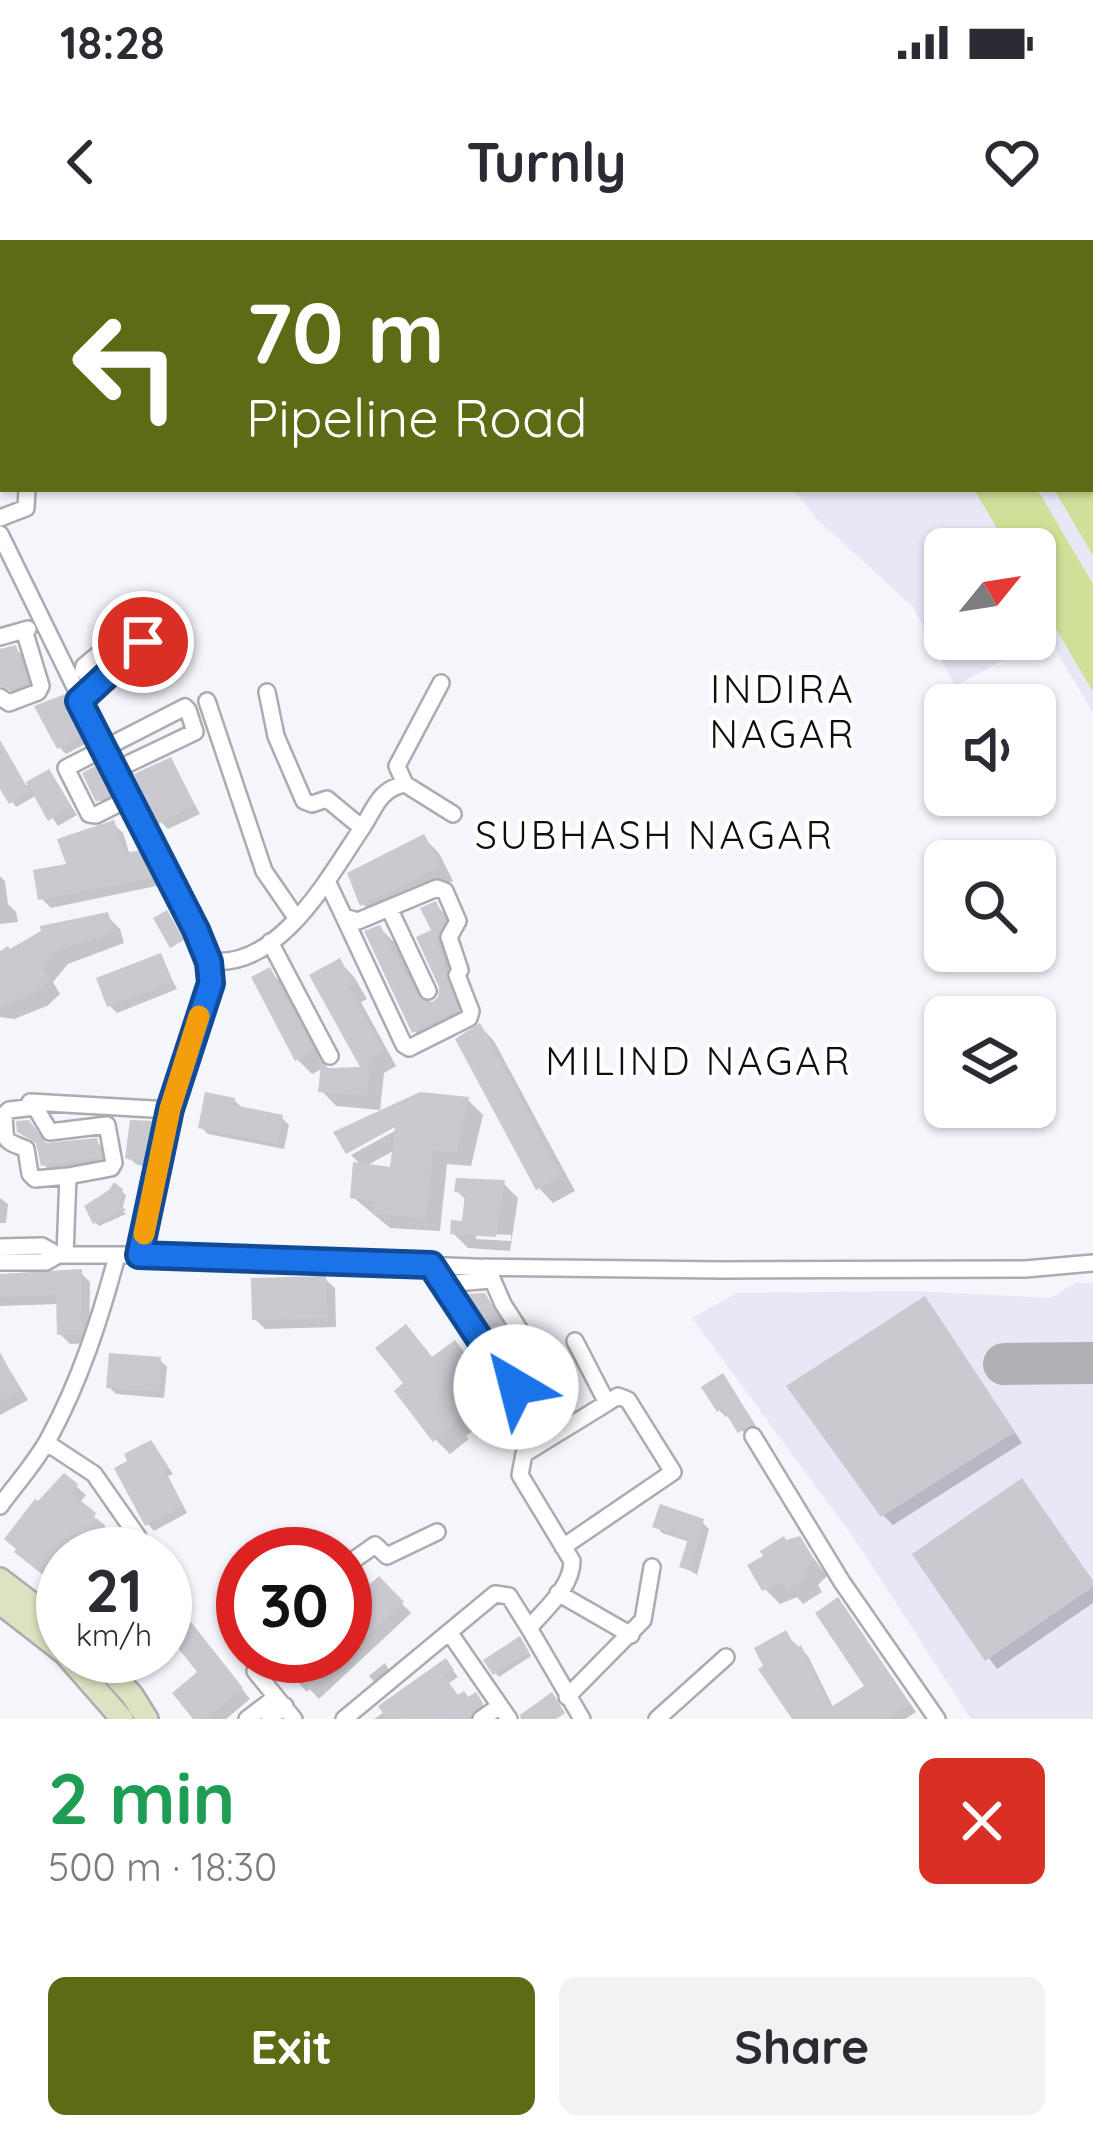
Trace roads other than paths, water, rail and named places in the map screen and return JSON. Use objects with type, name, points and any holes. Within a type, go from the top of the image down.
[{"type":"main road","points":[[0,1579],[36,1606]]},
{"type":"main road","points":[[0,1603],[36,1631]]},
{"type":"main road","points":[[90,1683],[122,1719]]},
{"type":"main road","points":[[122,1683],[147,1719]]},
{"type":"street","points":[[0,518],[26,508],[27,492]]},
{"type":"street","points":[[0,534],[209,962],[211,983],[170,1109],[139,1255]]},
{"type":"street","points":[[0,633],[24,630],[41,621]]},
{"type":"street","points":[[0,633],[41,621]]},
{"type":"street","points":[[0,697],[9,703],[38,692],[41,686],[24,630]]},
{"type":"street","points":[[441,683],[397,766],[405,784],[453,814]]},
{"type":"street","points":[[79,701],[97,687]]},
{"type":"street","points":[[267,692],[276,736],[304,801],[327,800],[362,828]]},
{"type":"street","points":[[207,701],[263,871],[297,919]]},
{"type":"street","points":[[118,768],[195,732],[188,710],[184,707],[65,771],[88,814],[128,800]]},
{"type":"street","points":[[209,962],[228,964],[260,951],[297,919],[384,791],[405,784]]},
{"type":"street","points":[[327,881],[404,1045],[409,1048],[469,1018],[472,1011],[457,975],[460,970],[449,937],[458,921],[445,891],[437,888],[358,921],[344,917]]},
{"type":"street","points":[[389,908],[428,991]]},
{"type":"street","points":[[270,942],[330,1056]]},
{"type":"street","points":[[6,1101],[170,1109]]},
{"type":"street","points":[[34,1107],[50,1132],[107,1125],[111,1168],[68,1176],[35,1180],[26,1149],[6,1142],[4,1115],[9,1110],[34,1107]]},
{"type":"street","points":[[61,1255],[68,1176]]},
{"type":"street","points":[[0,1246],[42,1246],[61,1255],[431,1265],[483,1273],[632,1268],[1025,1269],[1093,1263]]},
{"type":"street","points":[[0,1262],[46,1262],[61,1255]]},
{"type":"street","points":[[0,1506],[46,1443],[98,1323],[117,1256]]},
{"type":"street","points":[[431,1265],[510,1385],[516,1387],[542,1365],[483,1273]]},
{"type":"street","points":[[443,1284],[483,1273]]},
{"type":"street","points":[[575,1340],[607,1402]]},
{"type":"street","points":[[529,1628],[572,1570],[520,1475],[519,1464],[524,1454],[607,1402],[618,1396],[628,1400],[673,1472],[563,1547]]},
{"type":"street","points":[[753,1436],[842,1582],[937,1719]]},
{"type":"street","points":[[46,1443],[100,1480],[131,1527]]},
{"type":"street","points":[[372,1547],[386,1556],[437,1532]]},
{"type":"street","points":[[567,1697],[631,1635],[647,1609],[652,1567]]},
{"type":"street","points":[[558,1592],[631,1635]]},
{"type":"street","points":[[344,1719],[490,1598],[504,1593],[582,1719]]},
{"type":"street","points":[[449,1632],[504,1712],[482,1719]]},
{"type":"street","points":[[657,1719],[726,1657]]},
{"type":"street","points":[[265,1683],[285,1708]]},
{"type":"street","points":[[362,1704],[373,1719]]},
{"type":"street","points":[[247,1719],[285,1708]]},
{"type":"street","points":[[269,1719],[285,1708]]},
{"type":"district","name":"INDIRA NAGAR","points":[[783,710]]},
{"type":"district","name":"SUBHASH NAGAR","points":[[655,834]]},
{"type":"district","name":"MILIND NAGAR","points":[[699,1060]]}]
